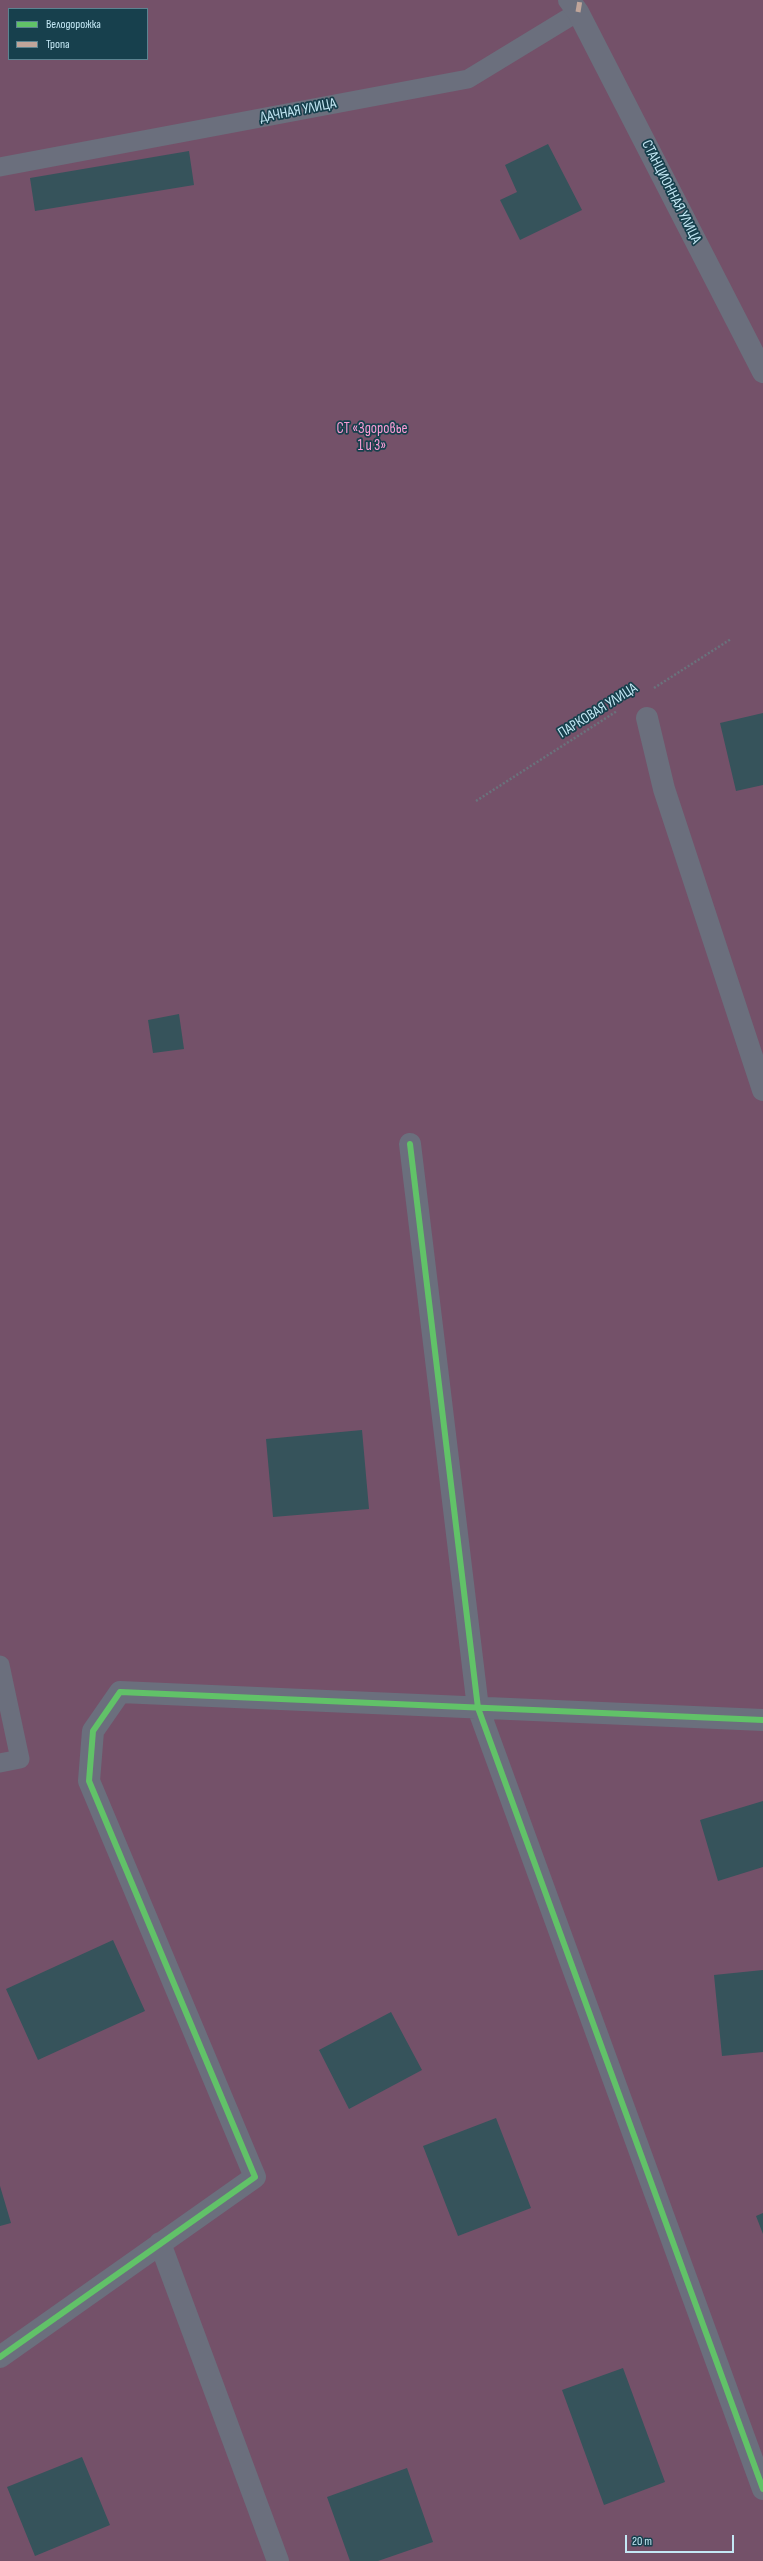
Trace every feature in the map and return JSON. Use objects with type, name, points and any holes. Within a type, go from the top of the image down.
[{"type":"street","name":"СТАНЦИОННАЯ УЛИЦА","points":[[574,6],[763,372]]},
{"type":"street","points":[[647,718],[664,789],[763,1090]]},
{"type":"street","points":[[410,1144],[478,1708],[763,2489]]},
{"type":"street","points":[[0,2357],[255,2177],[89,1781],[93,1731],[120,1692],[763,1720]]},
{"type":"street","points":[[160,2243],[278,2561]]},
{"type":"lane","name":"ДАЧНАЯ УЛИЦА","points":[[0,167],[468,79],[574,6]]},
{"type":"lane","points":[[0,1664],[20,1759],[0,1763]]},
{"type":"green space","name":"СТ «Здоровье 1 и 3»","points":[[0,0],[763,0],[763,2561],[0,2561]]},
{"type":"building","points":[[548,144],[582,210],[520,240],[500,200],[517,192],[505,165]]},
{"type":"building","points":[[189,151],[194,185],[35,211],[30,178]]},
{"type":"building","points":[[763,713],[763,785],[736,791],[720,723]]},
{"type":"building","points":[[179,1014],[184,1049],[153,1053],[148,1020]]},
{"type":"building","points":[[362,1430],[369,1509],[273,1517],[266,1439]]},
{"type":"building","points":[[763,1801],[763,1867],[718,1881],[700,1820]]},
{"type":"building","points":[[113,1940],[145,2011],[38,2060],[6,1989]]},
{"type":"building","points":[[763,1970],[763,2052],[722,2056],[714,1975]]},
{"type":"building","points":[[391,2012],[422,2070],[349,2109],[319,2050]]},
{"type":"building","points":[[496,2118],[531,2208],[458,2236],[423,2146]]},
{"type":"building","points":[[0,2186],[11,2223],[0,2226]]},
{"type":"building","points":[[763,2213],[763,2234],[756,2216]]},
{"type":"building","points":[[623,2368],[665,2482],[604,2505],[562,2390]]},
{"type":"building","points":[[82,2457],[110,2525],[35,2556],[7,2487]]},
{"type":"building","points":[[407,2468],[433,2542],[378,2561],[350,2561],[327,2497]]},
{"type":"marked path","points":[[578,12],[580,0]]},
{"type":"cycle path","points":[[410,1144],[478,1708],[763,2489]]},
{"type":"cycle path","points":[[0,2357],[255,2177],[89,1781],[93,1731],[120,1692],[763,1720]]}]
